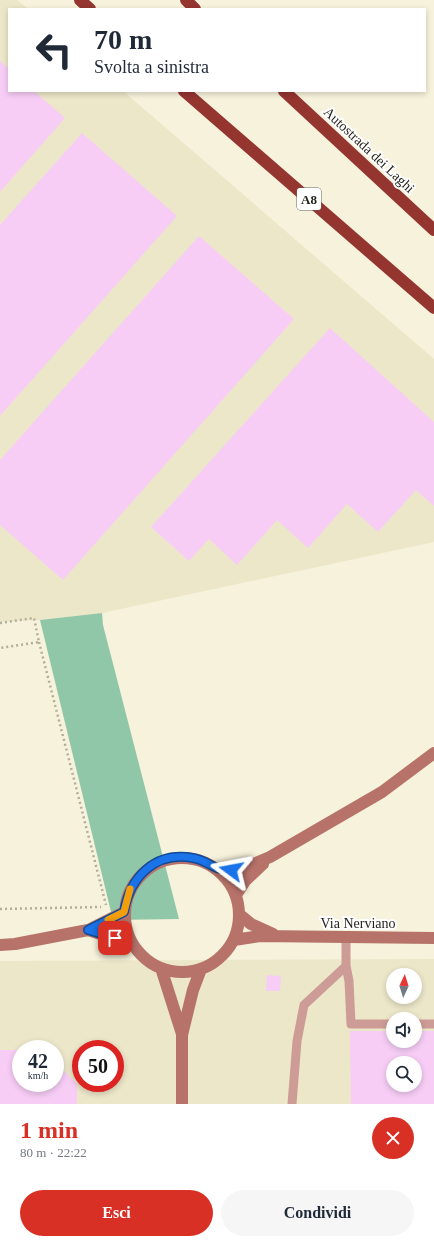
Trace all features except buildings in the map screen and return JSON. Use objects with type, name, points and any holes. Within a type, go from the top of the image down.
[{"type":"highway","points":[[80,0],[89,8]]},
{"type":"highway","points":[[186,0],[194,8]]},
{"type":"highway","name":"A8","points":[[185,92],[434,308]]},
{"type":"highway","name":"Autostrada dei Laghi","points":[[285,92],[434,230]]},
{"type":"main road","points":[[220,871],[244,868],[270,857],[382,792],[434,753]]},
{"type":"main road","points":[[180,857],[194,858],[208,863],[220,871],[236,895],[240,915],[234,940],[220,958],[201,969],[188,972],[174,972],[161,968],[140,954],[132,944],[126,928],[124,912],[126,898],[137,879],[152,865],[166,859],[180,857]]},
{"type":"main road","points":[[236,895],[245,881],[270,857]]},
{"type":"main road","points":[[0,945],[15,944],[88,930],[124,912]]},
{"type":"main road","name":"Via Nerviano","points":[[240,915],[264,931],[281,938]]},
{"type":"main road","points":[[88,930],[132,944]]},
{"type":"main road","name":"Via Nerviano","points":[[234,940],[260,936],[281,938],[434,938]]},
{"type":"main road","points":[[161,968],[182,1035]]},
{"type":"main road","points":[[182,1104],[182,1035],[193,990],[201,969]]},
{"type":"lane","points":[[346,938],[346,966],[349,981],[351,1024],[386,1024]]},
{"type":"lane","points":[[292,1104],[297,1041],[304,1005],[346,966]]},
{"type":"lane","points":[[422,1024],[434,1024]]},
{"type":"path","points":[[0,623],[34,618],[107,907],[0,909]]},
{"type":"path","points":[[0,648],[39,642]]},
{"type":"shaded area","points":[[0,0],[17,0],[27,8],[8,8],[8,92],[124,92],[434,359],[434,542],[102,613],[40,620],[0,622]]},
{"type":"shaded area","points":[[434,959],[434,1104],[0,1104],[0,961]]},
{"type":"green space","points":[[102,613],[103,625],[179,919],[113,920],[40,620]]},
{"type":"slow traffic","points":[[108,920],[124,912],[126,898],[130,889]]},
{"type":"route","points":[[115,938],[88,930],[124,912],[126,898],[132,885],[141,874],[152,865],[166,859],[180,857],[194,858],[208,863],[220,871],[231,870]]}]
